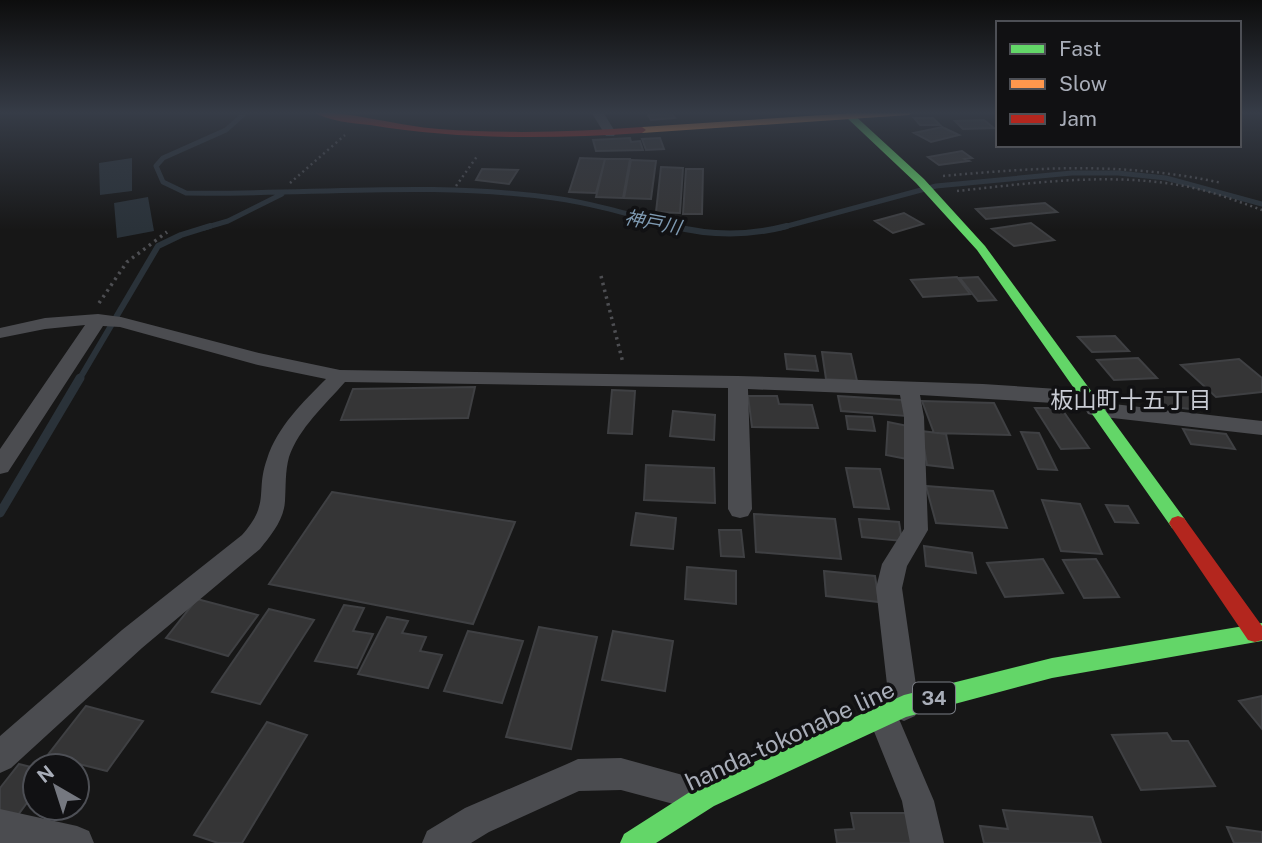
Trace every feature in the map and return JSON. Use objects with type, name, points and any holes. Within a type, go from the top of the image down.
[{"type":"main road","points":[[887,151],[925,186],[981,248],[1259,632]]},
{"type":"main road","name":"handa-tokonabe line","points":[[633,843],[705,797],[893,710],[1052,668],[1259,632]]},
{"type":"street","points":[[0,333],[76,318],[95,318],[121,322],[258,359],[340,376],[738,382],[983,391],[1262,428]]},
{"type":"street","points":[[0,466],[95,318]]},
{"type":"street","points":[[0,757],[132,639],[251,542],[267,524],[274,508],[274,476],[279,456],[306,414],[340,376]]},
{"type":"street","points":[[738,382],[740,509]]},
{"type":"street","points":[[909,390],[914,416],[916,530],[894,564],[890,588],[893,710],[927,843]]},
{"type":"street","points":[[439,843],[477,820],[578,775],[621,774],[705,797]]},
{"type":"street","points":[[0,826],[77,843]]},
{"type":"path","points":[[290,183],[327,151]]},
{"type":"path","points":[[925,186],[1100,165],[1170,172],[1222,183]]},
{"type":"path","points":[[925,186],[1086,180],[1145,181],[1194,188],[1262,210]]},
{"type":"path","points":[[95,318],[113,275],[127,258],[167,232]]},
{"type":"path","points":[[601,276],[628,380]]},
{"type":"shaded area","points":[[132,158],[132,191],[100,195],[99,163]]},
{"type":"shaded area","points":[[148,197],[154,231],[117,238],[114,203]]},
{"type":"building","points":[[962,151],[972,158],[965,159],[969,161],[939,165],[928,157]]},
{"type":"building","points":[[580,158],[605,159],[596,193],[569,192]]},
{"type":"building","points":[[605,159],[630,159],[623,198],[596,197]]},
{"type":"building","points":[[631,160],[656,161],[651,199],[624,198]]},
{"type":"building","points":[[661,167],[683,168],[680,213],[656,212]]},
{"type":"building","points":[[482,169],[518,170],[509,184],[476,180]]},
{"type":"building","points":[[686,169],[703,169],[702,214],[683,214]]},
{"type":"building","points":[[1045,203],[1057,212],[986,219],[976,209]]},
{"type":"building","points":[[904,213],[923,224],[893,233],[875,221]]},
{"type":"building","points":[[1031,223],[1054,240],[1014,246],[992,229]]},
{"type":"building","points":[[957,277],[970,294],[923,297],[911,280]]},
{"type":"building","points":[[978,277],[996,300],[978,301],[960,278]]},
{"type":"building","points":[[1115,336],[1129,351],[1092,352],[1078,337]]},
{"type":"building","points":[[822,352],[851,354],[857,381],[826,379]]},
{"type":"building","points":[[785,354],[815,356],[818,371],[787,369]]},
{"type":"building","points":[[1138,358],[1157,378],[1114,380],[1097,360]]},
{"type":"building","points":[[1239,359],[1262,378],[1262,392],[1216,397],[1181,365]]},
{"type":"building","points":[[475,387],[468,418],[341,420],[353,389]]},
{"type":"building","points":[[612,390],[635,391],[632,434],[608,433]]},
{"type":"building","points":[[1148,390],[1190,395],[1199,410],[1156,405]]},
{"type":"building","points":[[748,396],[777,396],[779,404],[812,405],[818,428],[752,427]]},
{"type":"building","points":[[838,396],[902,400],[906,416],[841,411]]},
{"type":"building","points":[[922,401],[994,403],[1010,435],[934,433]]},
{"type":"building","points":[[1035,408],[1061,408],[1089,448],[1061,449]]},
{"type":"building","points":[[673,411],[715,415],[714,440],[670,436]]},
{"type":"building","points":[[846,416],[872,417],[875,431],[848,429]]},
{"type":"building","points":[[888,422],[908,426],[907,459],[886,455]]},
{"type":"building","points":[[1183,429],[1226,434],[1235,449],[1191,444]]},
{"type":"building","points":[[921,431],[946,434],[953,468],[927,465]]},
{"type":"building","points":[[1021,432],[1039,433],[1057,470],[1038,469]]},
{"type":"building","points":[[646,465],[714,468],[715,503],[644,500]]},
{"type":"building","points":[[846,468],[880,469],[889,509],[854,507]]},
{"type":"building","points":[[926,486],[993,491],[1007,528],[936,523]]},
{"type":"building","points":[[332,492],[515,522],[473,624],[269,584]]},
{"type":"building","points":[[1042,500],[1080,504],[1102,554],[1061,551]]},
{"type":"building","points":[[1106,505],[1128,506],[1138,523],[1115,522]]},
{"type":"building","points":[[636,513],[676,518],[673,549],[631,545]]},
{"type":"building","points":[[754,514],[835,519],[841,559],[756,552]]},
{"type":"building","points":[[859,519],[899,522],[902,541],[862,537]]},
{"type":"building","points":[[719,530],[741,530],[744,557],[721,556]]},
{"type":"building","points":[[924,546],[972,553],[976,573],[926,566]]},
{"type":"building","points":[[1043,559],[1063,593],[1005,597],[987,563]]},
{"type":"building","points":[[1096,559],[1119,597],[1084,598],[1063,560]]},
{"type":"building","points":[[687,567],[736,571],[736,604],[685,599]]},
{"type":"building","points":[[824,571],[875,576],[879,602],[826,596]]},
{"type":"building","points":[[197,599],[258,615],[228,656],[166,638]]},
{"type":"building","points":[[344,605],[364,608],[353,631],[373,634],[357,668],[315,661]]},
{"type":"building","points":[[269,609],[314,620],[260,704],[212,692]]},
{"type":"building","points":[[387,617],[408,621],[402,633],[426,637],[420,651],[442,655],[428,688],[358,674]]},
{"type":"building","points":[[539,627],[597,637],[571,749],[506,737]]},
{"type":"building","points":[[468,631],[523,641],[502,703],[444,691]]},
{"type":"building","points":[[613,631],[673,641],[665,691],[602,680]]},
{"type":"building","points":[[1262,696],[1262,729],[1239,701]]},
{"type":"building","points":[[86,706],[143,721],[107,771],[91,767],[91,752],[50,752]]},
{"type":"building","points":[[267,722],[307,735],[242,843],[218,843],[194,835]]},
{"type":"building","points":[[1167,733],[1172,741],[1188,741],[1215,786],[1141,790],[1112,735]]},
{"type":"building","points":[[21,764],[21,811],[15,819],[0,815],[0,788]]},
{"type":"building","points":[[1003,810],[1092,817],[1101,843],[984,843],[980,826],[1008,829]]},
{"type":"building","points":[[851,813],[907,813],[914,843],[837,843],[835,830],[854,829]]},
{"type":"building","points":[[1227,827],[1262,832],[1262,843],[1234,843]]},
{"type":"waterway","name":"神戸川","points":[[178,151],[163,158],[156,166],[163,182],[186,193],[417,189],[508,193],[586,204],[679,228]]},
{"type":"waterway","name":"神戸川","points":[[780,228],[936,186],[1072,173],[1118,173],[1166,178],[1262,204]]},
{"type":"waterway","points":[[204,228],[228,221],[282,194]]},
{"type":"waterway","points":[[79,380],[158,246],[210,226]]},
{"type":"waterway","name":"神戸川","points":[[672,226],[701,232],[730,233],[758,232],[787,226]]},
{"type":"waterway","points":[[0,513],[80,378]]},
{"type":"traffic: fast","points":[[888,151],[920,181],[981,248],[1178,523]]},
{"type":"traffic: fast","points":[[633,843],[705,797],[904,706],[1052,668],[1262,632]]},
{"type":"traffic: jam","points":[[1178,523],[1255,633]]},
{"type":"district","name":"板山町十五丁目","points":[[1131,400]]}]
